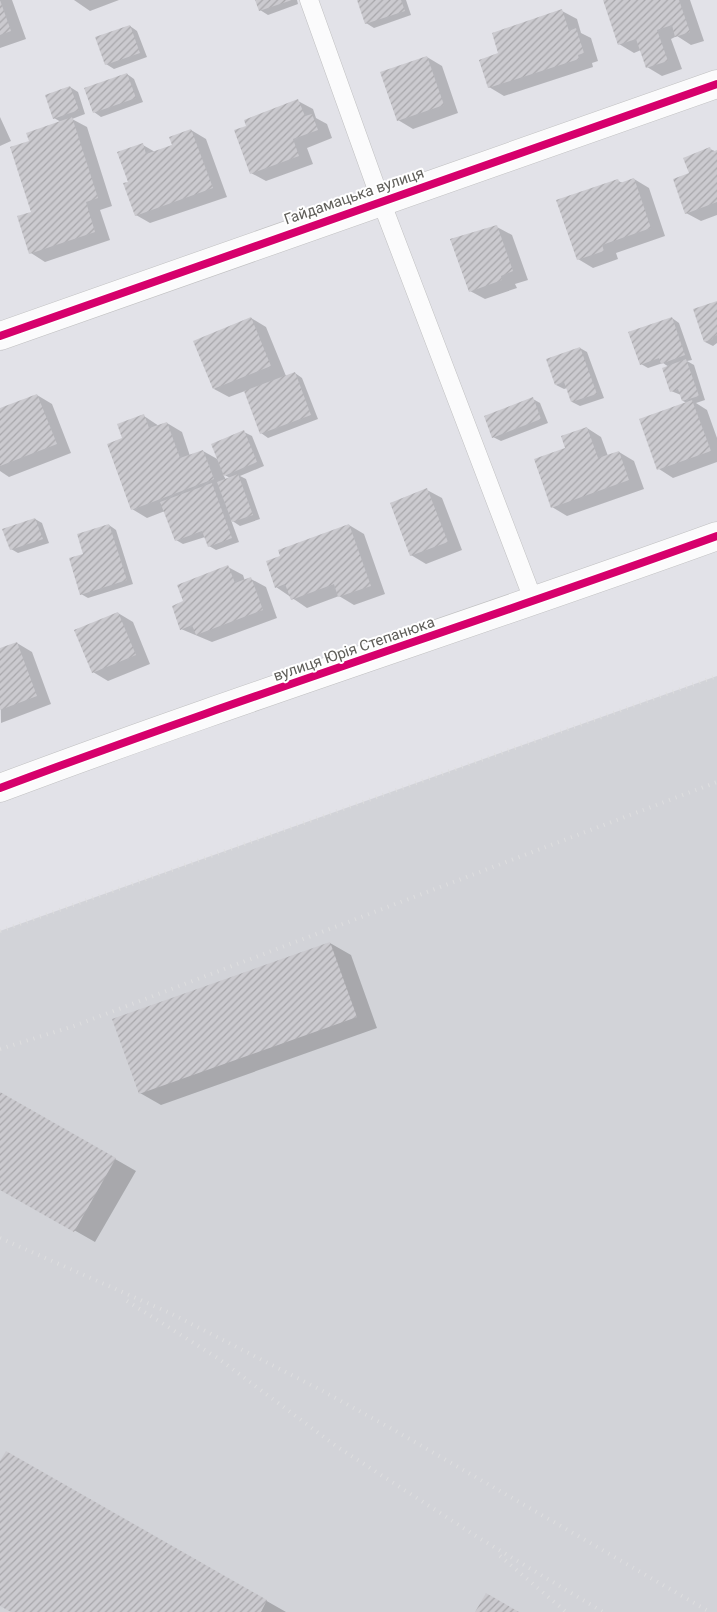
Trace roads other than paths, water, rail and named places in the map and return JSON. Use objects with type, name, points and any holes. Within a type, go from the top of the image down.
[{"type":"street","name":"Гайдамацька вулиця","points":[[0,336],[717,84]]},
{"type":"street","name":"вулиця Юрія Степанюка","points":[[0,788],[117,745],[534,602],[717,536]]},
{"type":"lane","points":[[309,0],[381,201],[534,602]]},
{"type":"railway","points":[[0,931],[717,676]]},
{"type":"railway","points":[[0,1049],[74,1026],[717,782]]},
{"type":"railway","points":[[0,1238],[170,1313],[319,1389],[394,1430],[710,1612]]},
{"type":"railway","points":[[127,1301],[219,1359],[336,1446],[479,1538],[603,1612]]},
{"type":"railway","points":[[500,1556],[566,1612]]}]
